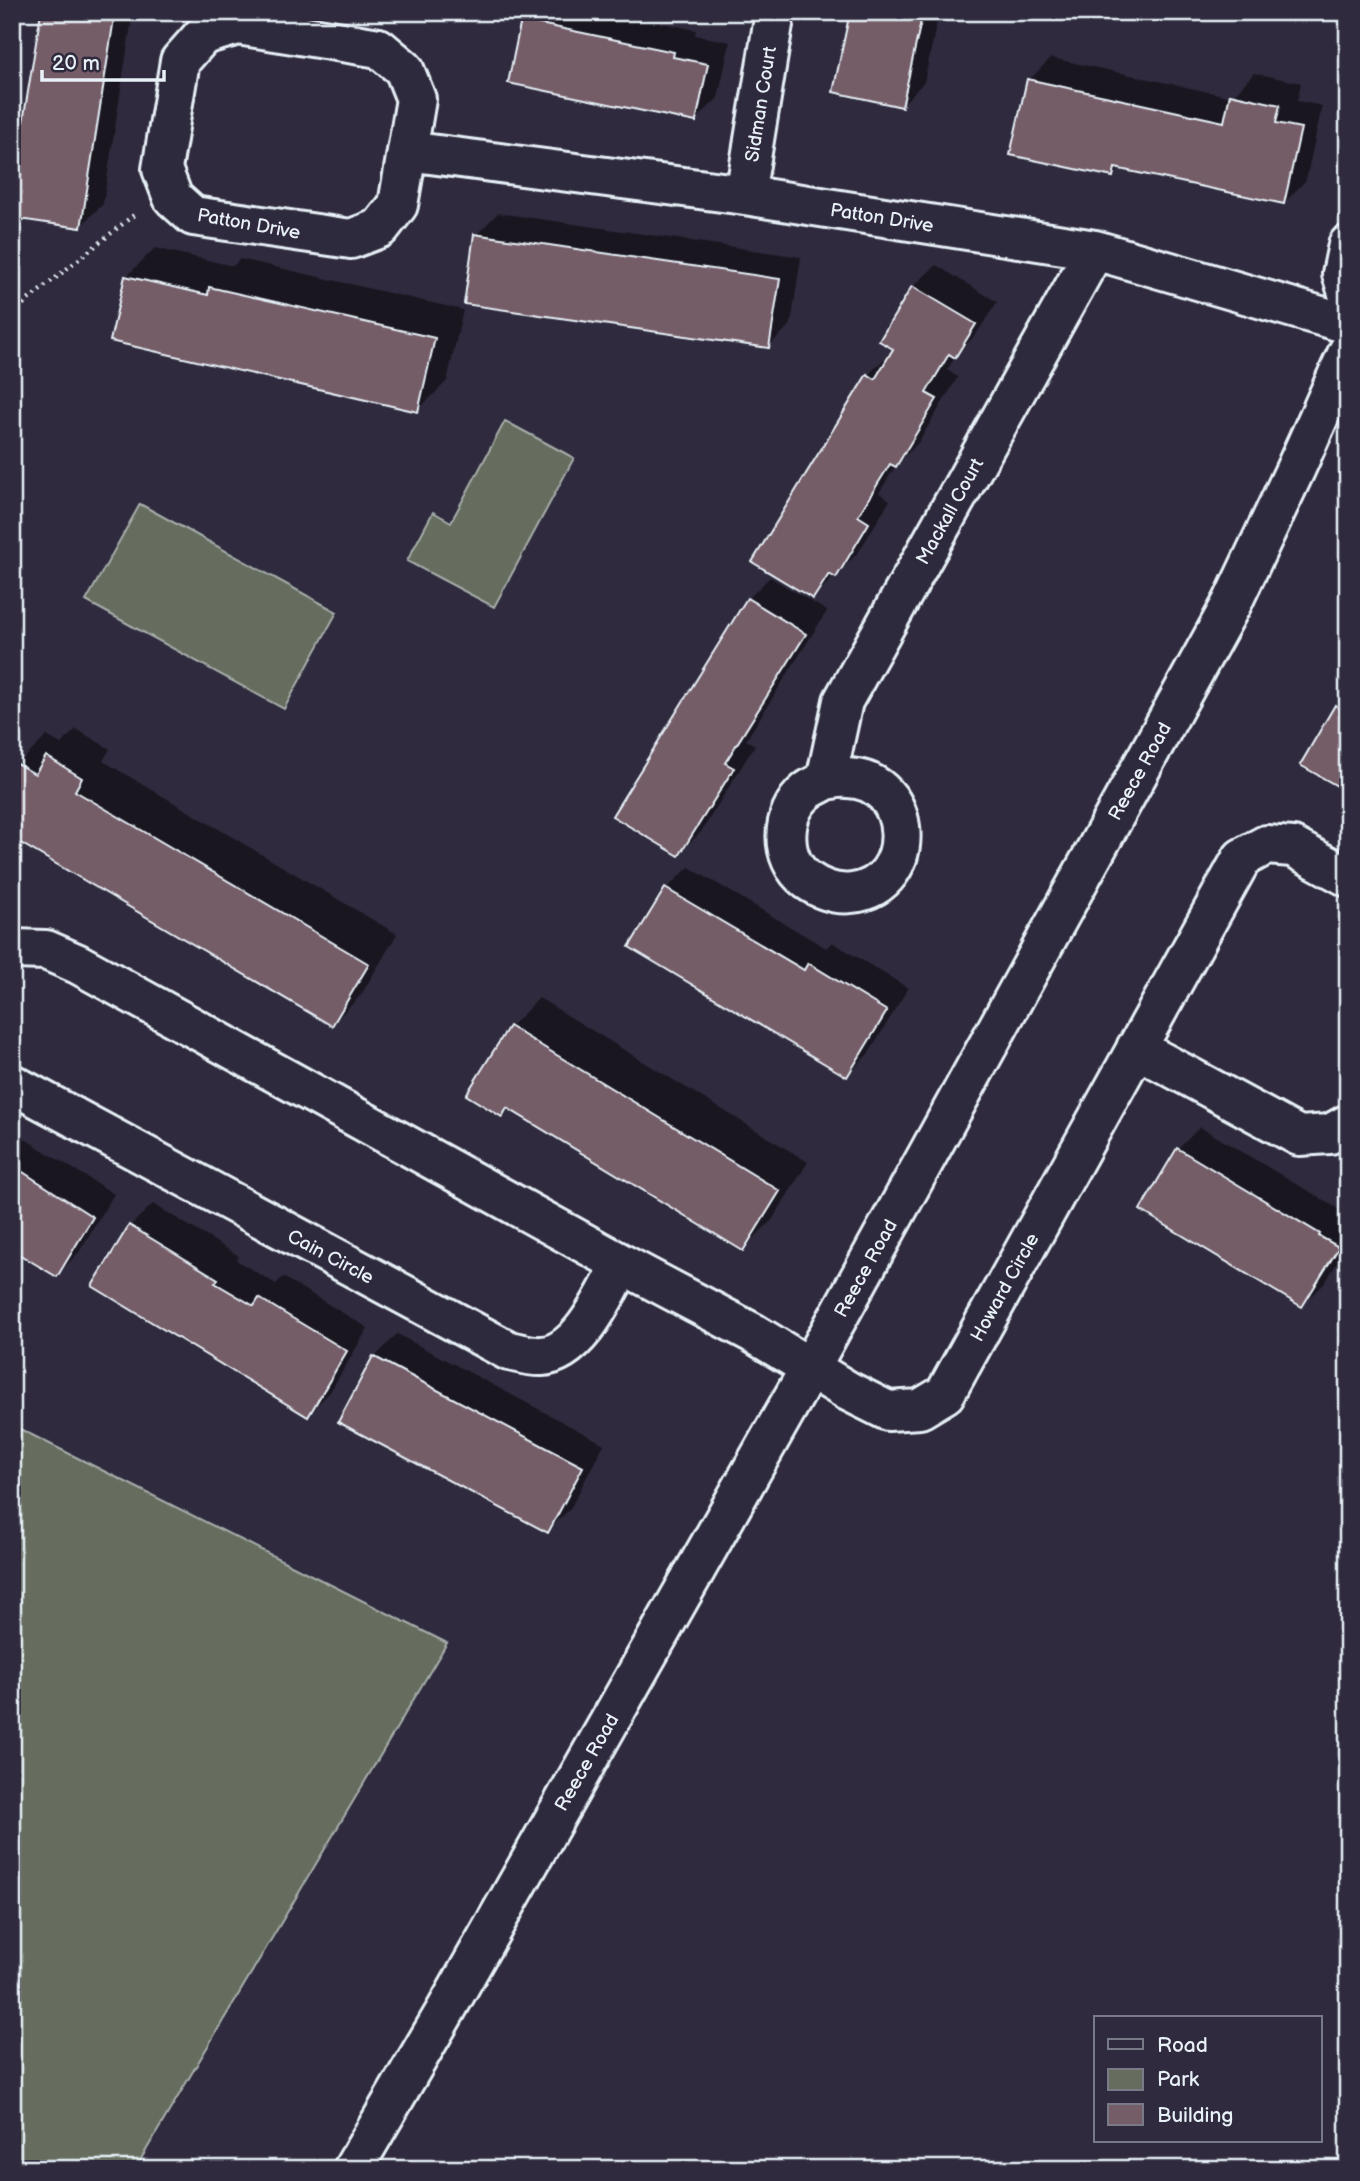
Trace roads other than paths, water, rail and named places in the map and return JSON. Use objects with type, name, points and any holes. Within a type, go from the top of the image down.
[{"type":"street","name":"Sidman Court","points":[[746,195],[775,12]]},
{"type":"street","name":"Patton Drive","points":[[238,25],[379,48],[404,69],[416,99],[407,151],[398,205],[380,228],[351,239],[193,216],[173,198],[162,169],[180,61],[203,34],[238,25]]},
{"type":"street","name":"Patton Drive","points":[[407,151],[746,195],[1095,250],[1348,324]]},
{"type":"street","points":[[1348,245],[1342,274],[1348,293]]},
{"type":"street","name":"Mackall Court","points":[[825,780],[843,701],[1095,250]]},
{"type":"street","name":"Reece Road","points":[[354,2169],[810,1368],[1232,603],[1348,352]]},
{"type":"street","name":"Howard Circle","points":[[810,1368],[888,1411],[920,1409],[945,1394],[1242,858],[1266,845],[1293,847],[1348,877]]},
{"type":"street","points":[[12,948],[46,950],[78,964],[622,1264],[753,1333],[810,1368]]},
{"type":"street","points":[[1136,1048],[1299,1136],[1330,1134],[1348,1124]]},
{"type":"street","name":"Cain Circle","points":[[12,1084],[509,1351],[543,1356],[571,1344],[593,1315],[622,1264]]}]
